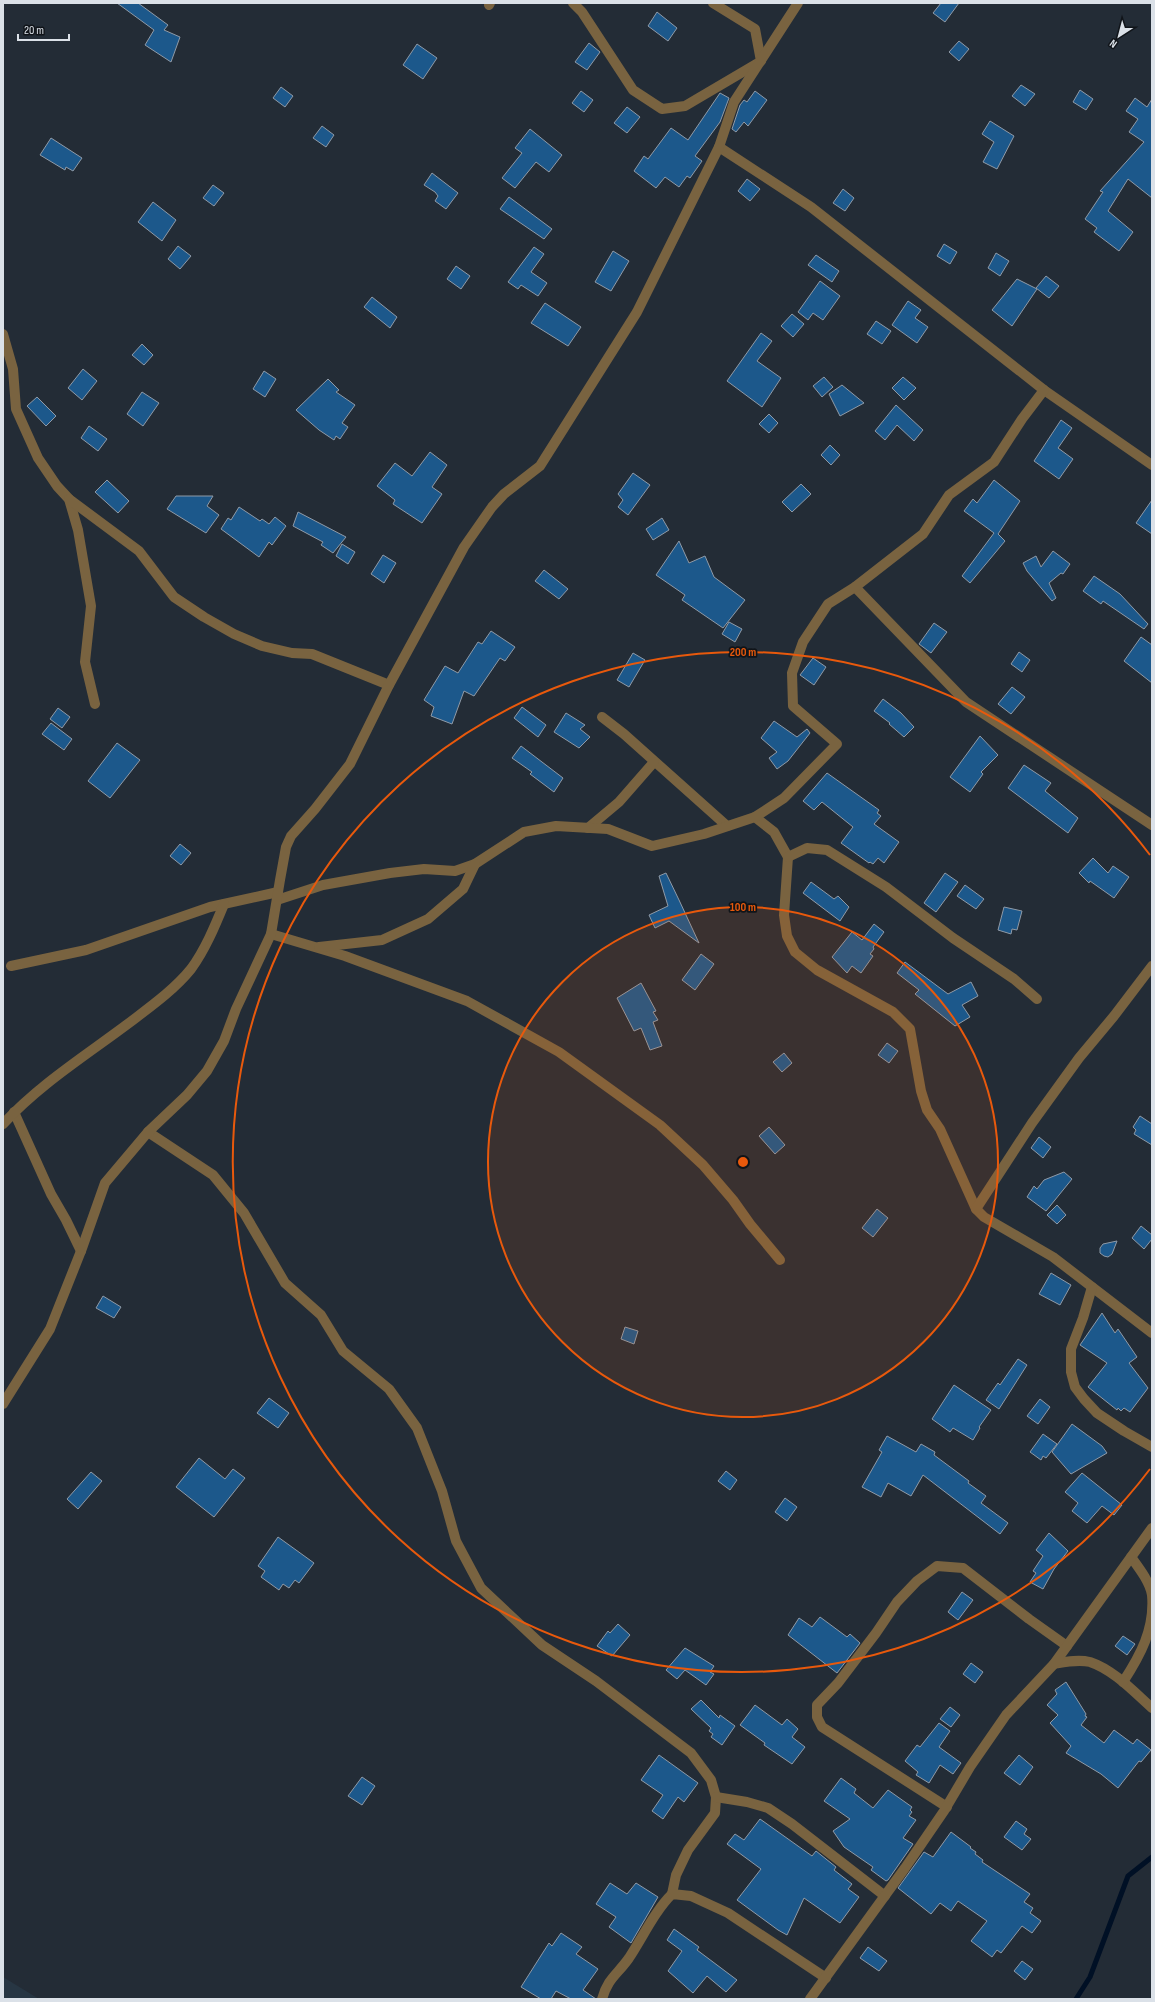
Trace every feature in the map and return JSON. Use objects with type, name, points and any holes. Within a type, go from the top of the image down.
[{"type":"street","points":[[573,3],[582,12],[633,90],[662,108],[685,106],[761,61]]},
{"type":"street","points":[[713,3],[755,29],[761,61]]},
{"type":"street","points":[[3,1404],[50,1328],[81,1251],[105,1183],[148,1132],[187,1095],[207,1071],[224,1041],[236,1009],[271,934],[286,847],[291,836],[315,809],[350,764],[388,685],[464,547],[492,507],[504,494],[540,466],[637,312],[719,147],[734,102],[798,3]]},
{"type":"street","points":[[719,147],[811,207],[1044,390],[1152,465]]},
{"type":"street","points":[[3,334],[13,369],[16,408],[38,458],[57,486],[69,499],[139,551],[174,597],[204,617],[234,634],[262,646],[292,653],[312,654],[388,685]]},
{"type":"street","points":[[11,966],[86,950],[224,904],[277,896],[323,885],[390,873],[424,869],[455,871],[475,864],[524,832],[556,826],[608,829],[652,846],[704,834],[755,817],[784,798],[838,744],[793,706],[792,673],[803,642],[828,604],[855,587],[923,534],[949,495],[994,462],[1022,419],[1044,390]]},
{"type":"street","points":[[69,499],[78,530],[91,606],[85,662],[95,704]]},
{"type":"street","points":[[855,587],[966,702],[1152,825]]},
{"type":"street","points":[[602,717],[624,734],[727,826]]},
{"type":"street","points":[[588,828],[619,802],[654,762]]},
{"type":"street","points":[[755,817],[774,832],[788,858],[784,916],[787,936],[795,952],[817,970],[894,1012],[910,1029],[921,1091],[927,1110],[940,1128],[976,1209],[984,1217],[1052,1257],[1152,1333]]},
{"type":"street","points":[[788,858],[807,848],[827,850],[886,887],[953,938],[1014,979],[1037,999]]},
{"type":"street","points":[[315,947],[382,940],[428,919],[463,889],[475,864]]},
{"type":"street","points":[[3,1124],[14,1112],[53,1077],[152,1007],[190,969],[213,933],[224,904]]},
{"type":"street","points":[[271,934],[315,947],[467,1001],[558,1052],[660,1125],[703,1165],[733,1200],[750,1224],[780,1260]]},
{"type":"street","points":[[976,1209],[1006,1161],[1079,1058],[1114,1016],[1152,966]]},
{"type":"street","points":[[14,1112],[51,1194],[81,1251]]},
{"type":"street","points":[[148,1132],[213,1175],[244,1213],[285,1283],[321,1316],[343,1351],[389,1389],[417,1428],[442,1491],[456,1541],[481,1588],[542,1645],[596,1682],[691,1753],[711,1780],[716,1797],[715,1813],[688,1850],[676,1874],[672,1894],[660,1906],[647,1930],[627,1960],[608,1982],[602,1999]]},
{"type":"street","points":[[1092,1287],[1083,1318],[1071,1348],[1072,1372],[1075,1387],[1097,1413],[1152,1447]]},
{"type":"street","points":[[810,1999],[885,1896],[947,1806],[970,1767],[1006,1715],[1054,1664],[1152,1528]]},
{"type":"street","points":[[1123,1682],[1147,1641],[1152,1616],[1152,1594],[1141,1570],[1131,1557]]},
{"type":"street","points":[[947,1806],[822,1727],[817,1717],[817,1705],[838,1683],[876,1633],[897,1602],[917,1581],[937,1566],[963,1568],[1029,1619],[1067,1646]]},
{"type":"street","points":[[1054,1664],[1072,1660],[1090,1662],[1104,1669],[1123,1682],[1152,1708]]},
{"type":"street","points":[[716,1797],[747,1802],[768,1808],[792,1824],[885,1896]]},
{"type":"street","points":[[672,1894],[691,1896],[728,1913],[826,1978]]},
{"type":"shaded area","points":[[3,1977],[39,1999],[3,1999]]},
{"type":"building","points":[[117,3],[138,3],[168,25],[164,30],[180,37],[171,62],[145,45],[154,30]]},
{"type":"building","points":[[941,3],[959,3],[945,22],[933,13]]},
{"type":"building","points":[[657,12],[677,28],[668,41],[648,26]]},
{"type":"building","points":[[959,41],[969,49],[959,61],[949,52]]},
{"type":"building","points":[[589,43],[600,52],[587,70],[575,62]]},
{"type":"building","points":[[417,44],[437,58],[423,79],[403,65]]},
{"type":"building","points":[[1021,85],[1035,94],[1025,106],[1012,96]]},
{"type":"building","points":[[281,87],[293,96],[285,107],[273,98]]},
{"type":"building","points":[[1080,90],[1093,99],[1086,110],[1073,102]]},
{"type":"building","points":[[581,91],[593,100],[584,112],[572,103]]},
{"type":"building","points":[[755,91],[767,100],[748,126],[744,122],[736,132],[732,129],[740,105],[744,100],[747,102]]},
{"type":"building","points":[[720,93],[729,98],[720,122],[695,156],[702,161],[690,178],[687,176],[679,187],[665,177],[656,188],[634,171],[644,156],[648,159],[671,128],[688,140]]},
{"type":"building","points":[[1135,98],[1147,107],[1152,99],[1152,198],[1128,179],[1108,211],[1133,232],[1119,251],[1094,232],[1097,228],[1085,219],[1103,192],[1100,191],[1144,142],[1129,132],[1138,119],[1126,111]]},
{"type":"building","points":[[627,107],[640,117],[627,133],[614,123]]},
{"type":"building","points":[[990,121],[1014,136],[997,169],[983,162],[994,142],[982,134]]},
{"type":"building","points":[[322,126],[334,135],[326,147],[313,138]]},
{"type":"building","points":[[530,129],[562,155],[549,172],[536,162],[515,188],[502,178],[522,153],[515,148]]},
{"type":"building","points":[[51,138],[82,158],[73,171],[66,167],[65,170],[40,155]]},
{"type":"building","points":[[432,173],[458,193],[446,209],[435,201],[438,196],[435,192],[424,185]]},
{"type":"building","points":[[747,179],[760,189],[750,201],[738,191]]},
{"type":"building","points":[[213,185],[224,193],[214,206],[203,198]]},
{"type":"building","points":[[843,189],[854,198],[845,211],[833,203]]},
{"type":"building","points":[[509,197],[552,229],[544,239],[500,209]]},
{"type":"building","points":[[153,202],[176,220],[162,241],[138,222]]},
{"type":"building","points":[[944,244],[957,252],[950,264],[937,256]]},
{"type":"building","points":[[178,246],[191,256],[180,269],[168,259]]},
{"type":"building","points":[[534,247],[544,254],[531,272],[547,283],[538,296],[521,285],[518,289],[508,282]]},
{"type":"building","points":[[613,251],[629,261],[611,291],[595,282]]},
{"type":"building","points":[[996,253],[1009,261],[1000,276],[988,268]]},
{"type":"building","points":[[816,255],[839,271],[832,282],[808,265]]},
{"type":"building","points":[[456,266],[470,276],[461,289],[447,279]]},
{"type":"building","points":[[1046,276],[1059,286],[1049,298],[1036,288]]},
{"type":"building","points":[[1017,279],[1037,289],[1012,326],[992,310]]},
{"type":"building","points":[[820,281],[840,296],[823,320],[813,313],[808,320],[798,312]]},
{"type":"building","points":[[372,297],[397,317],[390,328],[364,307]]},
{"type":"building","points":[[908,301],[921,310],[915,318],[928,327],[917,343],[892,325]]},
{"type":"building","points":[[545,303],[581,327],[568,346],[531,323]]},
{"type":"building","points":[[792,314],[804,324],[793,337],[781,326]]},
{"type":"building","points":[[876,321],[891,331],[882,344],[867,334]]},
{"type":"building","points":[[761,333],[772,341],[757,361],[781,378],[762,407],[727,381]]},
{"type":"building","points":[[142,344],[153,355],[144,365],[132,355]]},
{"type":"building","points":[[83,369],[97,381],[82,400],[68,388]]},
{"type":"building","points":[[264,371],[276,379],[265,397],[253,389]]},
{"type":"building","points":[[824,377],[833,387],[822,397],[813,386]]},
{"type":"building","points":[[903,377],[916,388],[904,400],[892,388]]},
{"type":"building","points":[[328,379],[339,390],[336,392],[355,405],[342,423],[348,427],[340,439],[336,436],[334,440],[319,430],[296,410]]},
{"type":"building","points":[[842,385],[864,403],[840,416],[829,394]]},
{"type":"building","points":[[142,392],[159,403],[143,426],[127,414]]},
{"type":"building","points":[[37,397],[56,416],[46,426],[27,406]]},
{"type":"building","points":[[896,405],[923,430],[914,441],[897,425],[885,440],[875,431]]},
{"type":"building","points":[[769,414],[778,423],[769,433],[759,424]]},
{"type":"building","points":[[1061,420],[1072,428],[1058,448],[1073,459],[1059,479],[1034,461]]},
{"type":"building","points":[[89,426],[107,439],[98,451],[81,438]]},
{"type":"building","points":[[830,445],[840,455],[831,465],[821,455]]},
{"type":"building","points":[[430,452],[447,465],[432,487],[442,494],[422,523],[393,504],[395,500],[377,486],[395,463],[412,476]]},
{"type":"building","points":[[633,473],[650,485],[628,515],[618,507],[623,500],[618,494]]},
{"type":"building","points":[[107,480],[129,501],[118,513],[95,492]]},
{"type":"building","points":[[994,480],[1020,501],[998,534],[1005,541],[970,583],[962,576],[994,533],[964,511],[973,499],[977,503]]},
{"type":"building","points":[[801,484],[811,494],[792,512],[782,502]]},
{"type":"building","points":[[176,496],[213,496],[207,506],[219,515],[206,533],[167,509]]},
{"type":"building","points":[[1152,500],[1152,534],[1136,523]]},
{"type":"building","points":[[239,507],[260,521],[262,519],[269,524],[275,517],[286,526],[272,545],[269,542],[259,557],[221,529],[228,518],[231,520]]},
{"type":"building","points":[[298,512],[346,537],[333,553],[321,545],[323,542],[293,526]]},
{"type":"building","points":[[662,518],[669,530],[653,540],[646,529]]},
{"type":"building","points":[[679,541],[689,563],[705,556],[714,577],[745,600],[723,628],[682,600],[685,595],[656,575]]},
{"type":"building","points":[[342,544],[355,552],[348,564],[336,556]]},
{"type":"building","points":[[1053,551],[1070,564],[1063,574],[1061,573],[1049,583],[1056,598],[1052,601],[1027,571],[1023,563],[1036,556],[1041,567]]},
{"type":"building","points":[[383,555],[396,563],[384,583],[371,574]]},
{"type":"building","points":[[544,570],[568,589],[559,599],[535,581]]},
{"type":"building","points":[[1094,576],[1120,594],[1148,624],[1144,629],[1103,601],[1101,604],[1083,591]]},
{"type":"building","points":[[729,622],[742,629],[735,642],[722,634]]},
{"type":"building","points":[[934,623],[947,632],[931,653],[919,644]]},
{"type":"building","points":[[491,631],[515,647],[505,661],[500,658],[474,696],[464,691],[452,724],[431,716],[434,707],[424,700],[445,666],[458,673],[478,642],[482,644]]},
{"type":"building","points":[[1141,637],[1152,645],[1152,683],[1124,661]]},
{"type":"building","points":[[1019,652],[1030,660],[1022,672],[1011,664]]},
{"type":"building","points":[[633,653],[645,660],[629,687],[617,680]]},
{"type":"building","points":[[813,658],[826,667],[814,685],[800,675]]},
{"type":"building","points":[[1012,687],[1025,697],[1011,714],[998,704]]},
{"type":"building","points":[[883,699],[901,713],[914,727],[904,737],[889,724],[890,723],[874,711]]},
{"type":"building","points":[[522,707],[546,725],[538,737],[514,718]]},
{"type":"building","points":[[58,708],[70,717],[62,728],[50,719]]},
{"type":"building","points":[[566,713],[585,725],[580,729],[590,737],[579,748],[554,732]]},
{"type":"building","points":[[774,721],[797,737],[807,729],[810,733],[788,761],[777,769],[769,758],[777,752],[761,738]]},
{"type":"building","points":[[51,723],[72,739],[64,750],[42,734]]},
{"type":"building","points":[[980,736],[998,755],[981,772],[983,774],[970,792],[950,777]]},
{"type":"building","points":[[117,743],[140,760],[110,798],[88,781]]},
{"type":"building","points":[[521,746],[563,778],[554,792],[530,774],[532,772],[512,758]]},
{"type":"building","points":[[1024,765],[1051,783],[1045,791],[1078,818],[1068,833],[1008,788]]},
{"type":"building","points":[[827,773],[879,810],[877,813],[881,816],[874,824],[899,842],[884,863],[878,858],[873,864],[870,862],[869,863],[841,843],[853,827],[822,802],[814,810],[803,801]]},
{"type":"building","points":[[180,844],[191,853],[181,865],[170,856]]},
{"type":"building","points":[[1093,858],[1108,873],[1113,866],[1129,877],[1114,898],[1090,881],[1089,883],[1079,873]]},
{"type":"building","points":[[666,873],[699,943],[669,921],[655,928],[649,915],[668,906],[659,876]]},
{"type":"building","points":[[945,873],[958,882],[936,912],[924,903]]},
{"type":"building","points":[[811,882],[834,899],[838,896],[849,907],[840,921],[803,893]]},
{"type":"building","points":[[965,885],[984,899],[976,909],[957,896]]},
{"type":"building","points":[[1004,907],[1022,911],[1017,930],[1012,929],[1011,934],[998,930]]},
{"type":"building","points":[[874,924],[884,932],[873,947],[874,949],[870,954],[873,956],[861,973],[852,966],[847,973],[832,957],[852,932],[862,940]]},
{"type":"building","points":[[701,954],[714,964],[695,990],[682,980]]},
{"type":"building","points":[[905,962],[948,994],[971,982],[978,996],[962,1005],[970,1017],[955,1026],[915,994],[919,990],[897,973]]},
{"type":"building","points":[[641,983],[656,1011],[653,1012],[658,1020],[653,1022],[662,1046],[650,1050],[641,1028],[634,1031],[617,998]]},
{"type":"building","points":[[887,1043],[898,1051],[889,1063],[878,1055]]},
{"type":"building","points":[[784,1053],[792,1063],[782,1072],[773,1062]]},
{"type":"building","points":[[1140,1116],[1152,1124],[1152,1145],[1134,1134],[1136,1130],[1133,1127]]},
{"type":"building","points":[[769,1127],[785,1145],[775,1154],[759,1136]]},
{"type":"building","points":[[1039,1137],[1051,1147],[1043,1158],[1031,1148]]},
{"type":"building","points":[[1064,1172],[1072,1179],[1046,1211],[1027,1197],[1034,1186],[1037,1189],[1044,1180]]},
{"type":"building","points":[[1057,1205],[1066,1215],[1057,1224],[1047,1215]]},
{"type":"building","points":[[877,1209],[888,1218],[873,1237],[862,1228]]},
{"type":"building","points":[[1141,1226],[1152,1235],[1152,1239],[1144,1249],[1132,1238]]},
{"type":"building","points":[[1117,1241],[1112,1254],[1108,1257],[1100,1253],[1100,1248],[1103,1244]]},
{"type":"building","points":[[1051,1273],[1071,1285],[1060,1305],[1039,1294]]},
{"type":"building","points":[[103,1296],[121,1307],[114,1318],[96,1308]]},
{"type":"building","points":[[1102,1313],[1115,1333],[1118,1329],[1137,1357],[1129,1363],[1148,1388],[1130,1412],[1124,1408],[1121,1411],[1118,1408],[1117,1410],[1088,1387],[1107,1363],[1080,1345]]},
{"type":"building","points":[[625,1327],[638,1331],[634,1344],[621,1339]]},
{"type":"building","points":[[1018,1359],[1027,1365],[999,1409],[986,1400],[998,1383],[1000,1385]]},
{"type":"building","points":[[954,1385],[991,1410],[979,1427],[980,1428],[973,1440],[953,1428],[950,1432],[932,1419]]},
{"type":"building","points":[[269,1398],[289,1413],[278,1428],[257,1413]]},
{"type":"building","points":[[1040,1399],[1050,1407],[1038,1424],[1027,1416]]},
{"type":"building","points":[[1072,1424],[1102,1446],[1107,1453],[1071,1474],[1052,1452]]},
{"type":"building","points":[[1043,1434],[1057,1444],[1046,1458],[1043,1456],[1041,1460],[1030,1452]]},
{"type":"building","points":[[887,1436],[916,1452],[921,1444],[935,1452],[934,1455],[969,1481],[968,1483],[986,1496],[981,1503],[1008,1523],[1000,1534],[923,1475],[911,1496],[888,1483],[881,1497],[862,1487],[882,1452],[879,1450]]},
{"type":"building","points":[[199,1458],[225,1479],[233,1469],[245,1478],[214,1517],[176,1487]]},
{"type":"building","points":[[726,1471],[737,1480],[730,1490],[718,1481]]},
{"type":"building","points":[[91,1472],[102,1481],[78,1509],[67,1499]]},
{"type":"building","points":[[1082,1473],[1122,1505],[1114,1515],[1102,1506],[1087,1523],[1072,1511],[1078,1503],[1065,1492]]},
{"type":"building","points":[[785,1498],[797,1507],[787,1521],[775,1512]]},
{"type":"building","points":[[1049,1533],[1068,1551],[1054,1569],[1043,1589],[1030,1582],[1036,1573],[1033,1571],[1043,1556],[1036,1550]]},
{"type":"building","points":[[278,1537],[314,1563],[299,1583],[295,1580],[289,1588],[283,1584],[279,1590],[261,1577],[265,1571],[258,1566]]},
{"type":"building","points":[[962,1592],[973,1600],[958,1620],[948,1612]]},
{"type":"building","points":[[820,1617],[847,1637],[850,1634],[860,1643],[837,1673],[788,1635],[799,1618],[812,1627]]},
{"type":"building","points":[[618,1624],[630,1635],[612,1656],[597,1646],[608,1631],[610,1633]]},
{"type":"building","points":[[1123,1636],[1135,1644],[1127,1655],[1115,1646]]},
{"type":"building","points":[[685,1648],[714,1666],[710,1672],[714,1674],[706,1685],[685,1670],[677,1679],[666,1670]]},
{"type":"building","points":[[971,1663],[983,1672],[975,1683],[963,1674]]},
{"type":"building","points":[[1066,1682],[1086,1714],[1085,1716],[1087,1717],[1081,1725],[1104,1743],[1114,1730],[1133,1744],[1137,1739],[1151,1750],[1141,1762],[1139,1761],[1118,1788],[1101,1774],[1066,1753],[1071,1746],[1050,1723],[1058,1715],[1047,1705],[1057,1694],[1055,1690]]},
{"type":"building","points":[[701,1700],[719,1718],[720,1715],[735,1726],[722,1745],[711,1737],[713,1734],[709,1731],[711,1728],[691,1709]]},
{"type":"building","points":[[755,1705],[782,1725],[787,1719],[798,1729],[792,1737],[805,1747],[792,1764],[764,1745],[765,1743],[740,1725]]},
{"type":"building","points":[[950,1707],[960,1715],[951,1727],[940,1719]]},
{"type":"building","points":[[939,1723],[950,1731],[939,1747],[961,1763],[953,1774],[940,1765],[929,1783],[916,1775],[918,1772],[905,1761],[917,1745],[920,1747]]},
{"type":"building","points":[[659,1755],[698,1783],[684,1802],[678,1797],[663,1819],[652,1811],[663,1795],[641,1780]]},
{"type":"building","points":[[1019,1755],[1033,1767],[1020,1785],[1004,1773]]},
{"type":"building","points":[[362,1777],[375,1786],[362,1805],[348,1796]]},
{"type":"building","points":[[841,1778],[856,1789],[854,1793],[873,1808],[888,1790],[912,1807],[910,1810],[912,1812],[909,1816],[916,1820],[903,1838],[913,1844],[886,1881],[871,1870],[873,1867],[844,1847],[833,1831],[850,1819],[824,1801]]},
{"type":"building","points":[[760,1819],[812,1856],[816,1851],[836,1867],[834,1870],[852,1884],[848,1889],[859,1897],[840,1923],[804,1898],[787,1935],[737,1900],[761,1869],[727,1844],[735,1834],[744,1840]]},
{"type":"building","points":[[1016,1821],[1027,1829],[1024,1834],[1031,1839],[1022,1850],[1004,1837]]},
{"type":"building","points":[[951,1832],[971,1847],[970,1848],[976,1852],[975,1854],[983,1860],[982,1862],[1030,1894],[1024,1902],[1033,1908],[1030,1913],[1041,1921],[1032,1933],[1022,1926],[1001,1953],[997,1950],[992,1957],[971,1941],[987,1921],[958,1901],[951,1911],[940,1903],[931,1914],[898,1888],[924,1852],[933,1857]]},
{"type":"building","points":[[610,1883],[627,1894],[636,1883],[658,1897],[631,1943],[609,1927],[616,1917],[596,1904]]},
{"type":"building","points":[[674,1929],[699,1947],[697,1950],[737,1980],[726,1992],[707,1976],[693,1993],[668,1971],[682,1951],[667,1940]]},
{"type":"building","points":[[561,1933],[582,1947],[576,1954],[598,1969],[583,1990],[596,1999],[571,1999],[556,1991],[551,1999],[541,1999],[521,1987],[549,1943],[552,1946]]},
{"type":"building","points":[[868,1947],[887,1961],[879,1971],[860,1958]]},
{"type":"building","points":[[1022,1961],[1033,1969],[1025,1980],[1014,1971]]},
{"type":"waterway","points":[[1076,1999],[1090,1977],[1128,1876],[1152,1857]]}]
